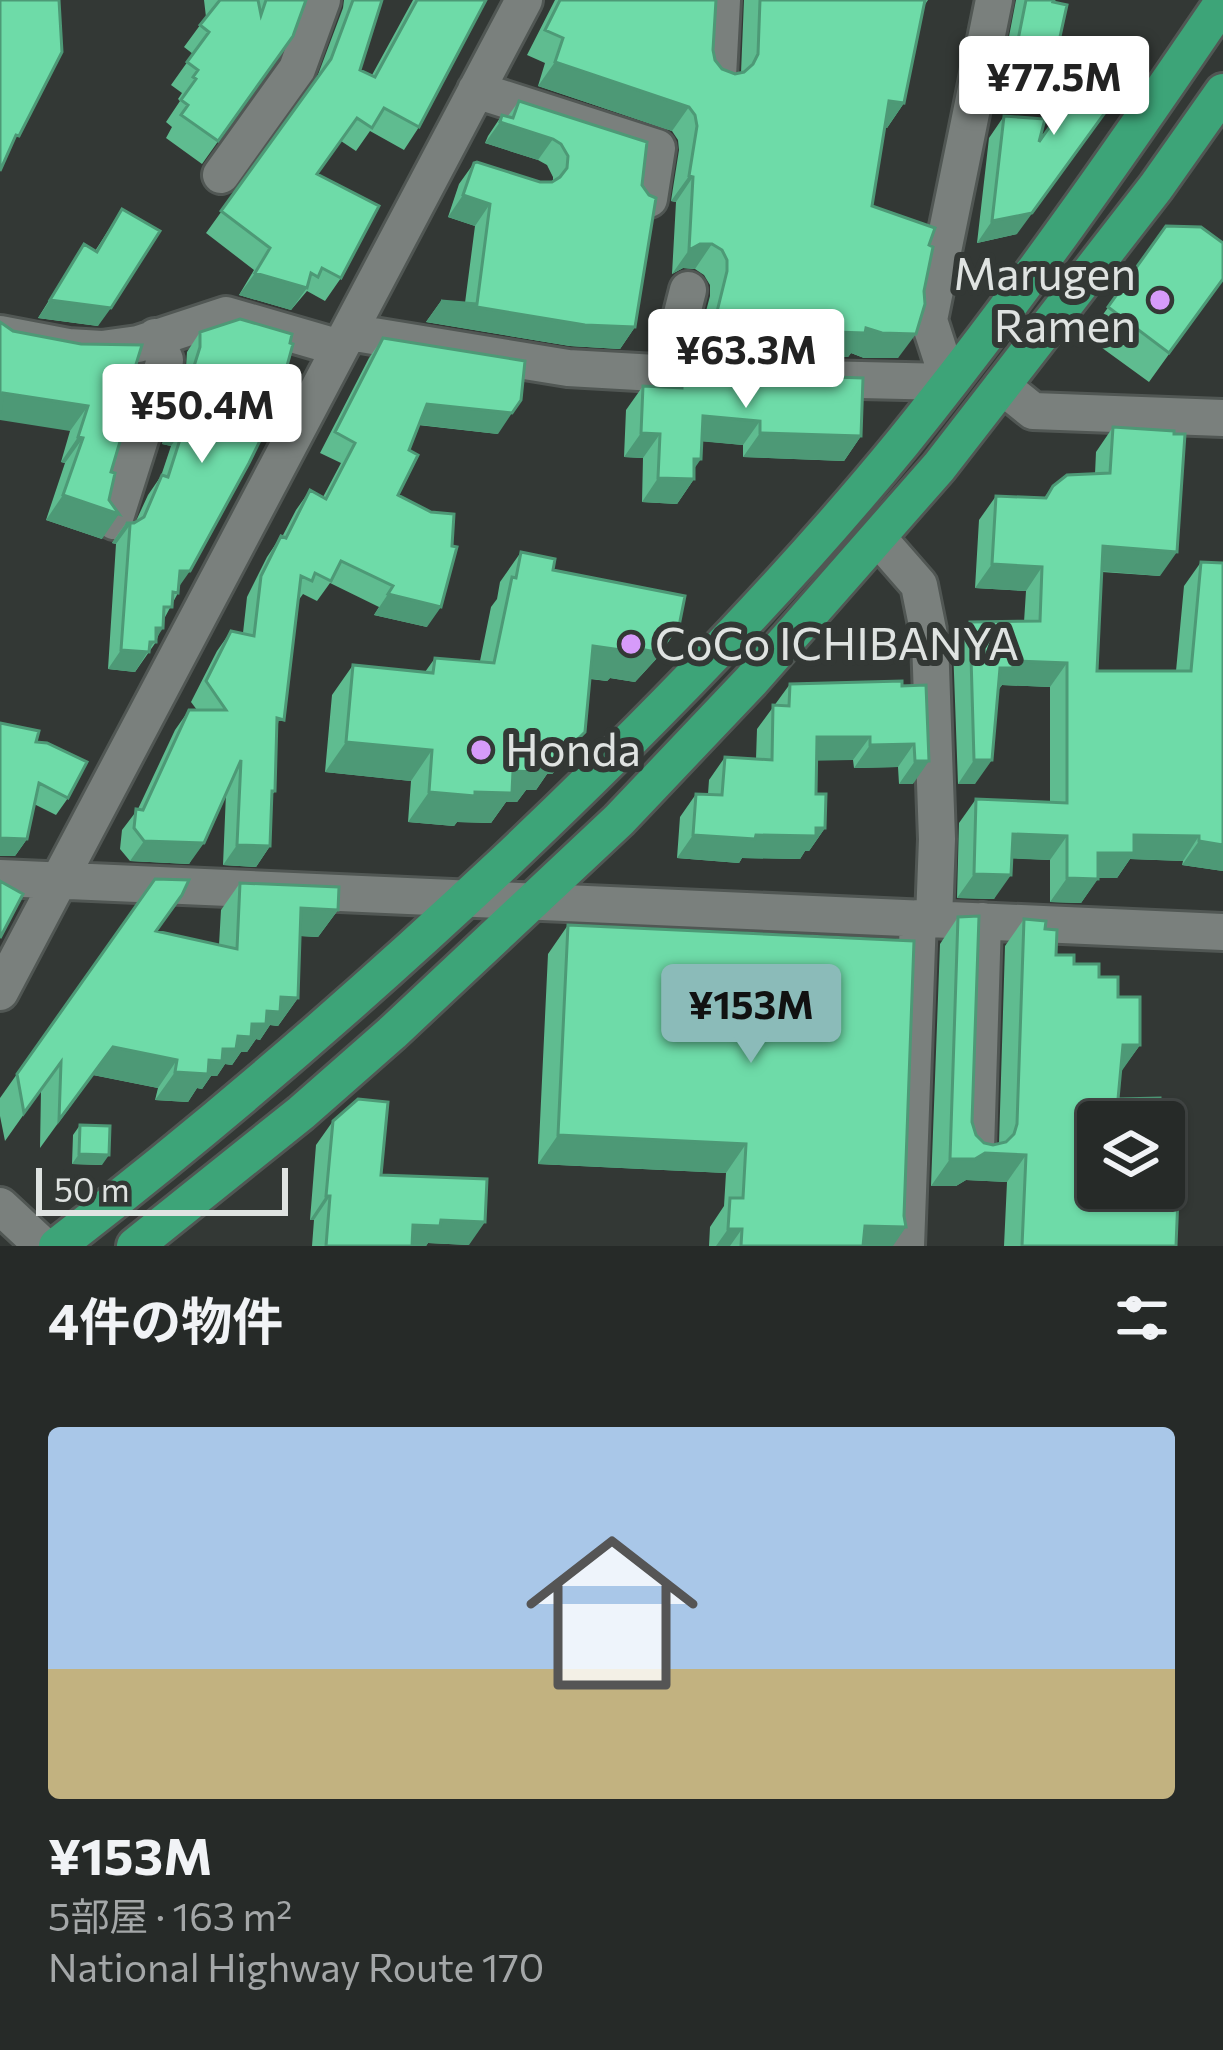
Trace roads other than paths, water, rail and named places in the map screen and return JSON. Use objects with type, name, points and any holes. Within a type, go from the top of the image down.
[{"type":"highway","points":[[56,1246],[270,1075],[372,986],[590,782],[711,656],[830,526],[950,382],[1014,300],[1223,2]]},
{"type":"highway","points":[[135,1246],[392,1034],[620,820],[751,681],[939,467],[1156,187],[1223,92]]},
{"type":"street","points":[[220,175],[297,69],[322,0]]},
{"type":"street","points":[[0,992],[524,0]]},
{"type":"street","points":[[718,76],[722,0]]},
{"type":"street","points":[[0,334],[102,350],[138,344],[226,315],[344,340],[568,368],[950,382],[928,320],[994,0]]},
{"type":"street","points":[[476,90],[657,148],[650,199]]},
{"type":"street","points":[[443,154],[487,167]]},
{"type":"street","points":[[667,374],[688,290]]},
{"type":"street","points":[[114,521],[165,360],[155,337]]},
{"type":"street","points":[[1002,386],[1033,411],[1223,418]]},
{"type":"street","points":[[878,538],[920,585],[929,640],[937,838],[926,918],[906,1246]]},
{"type":"street","points":[[0,878],[1223,932]]},
{"type":"street","points":[[976,1150],[983,921]]},
{"type":"street","points":[[0,1206],[43,1246]]},
{"type":"place","name":"Marugen Ramen","points":[[1160,300]]},
{"type":"place","name":"CoCo ICHIBANYA","points":[[631,644]]},
{"type":"place","name":"Honda","points":[[481,750]]}]
